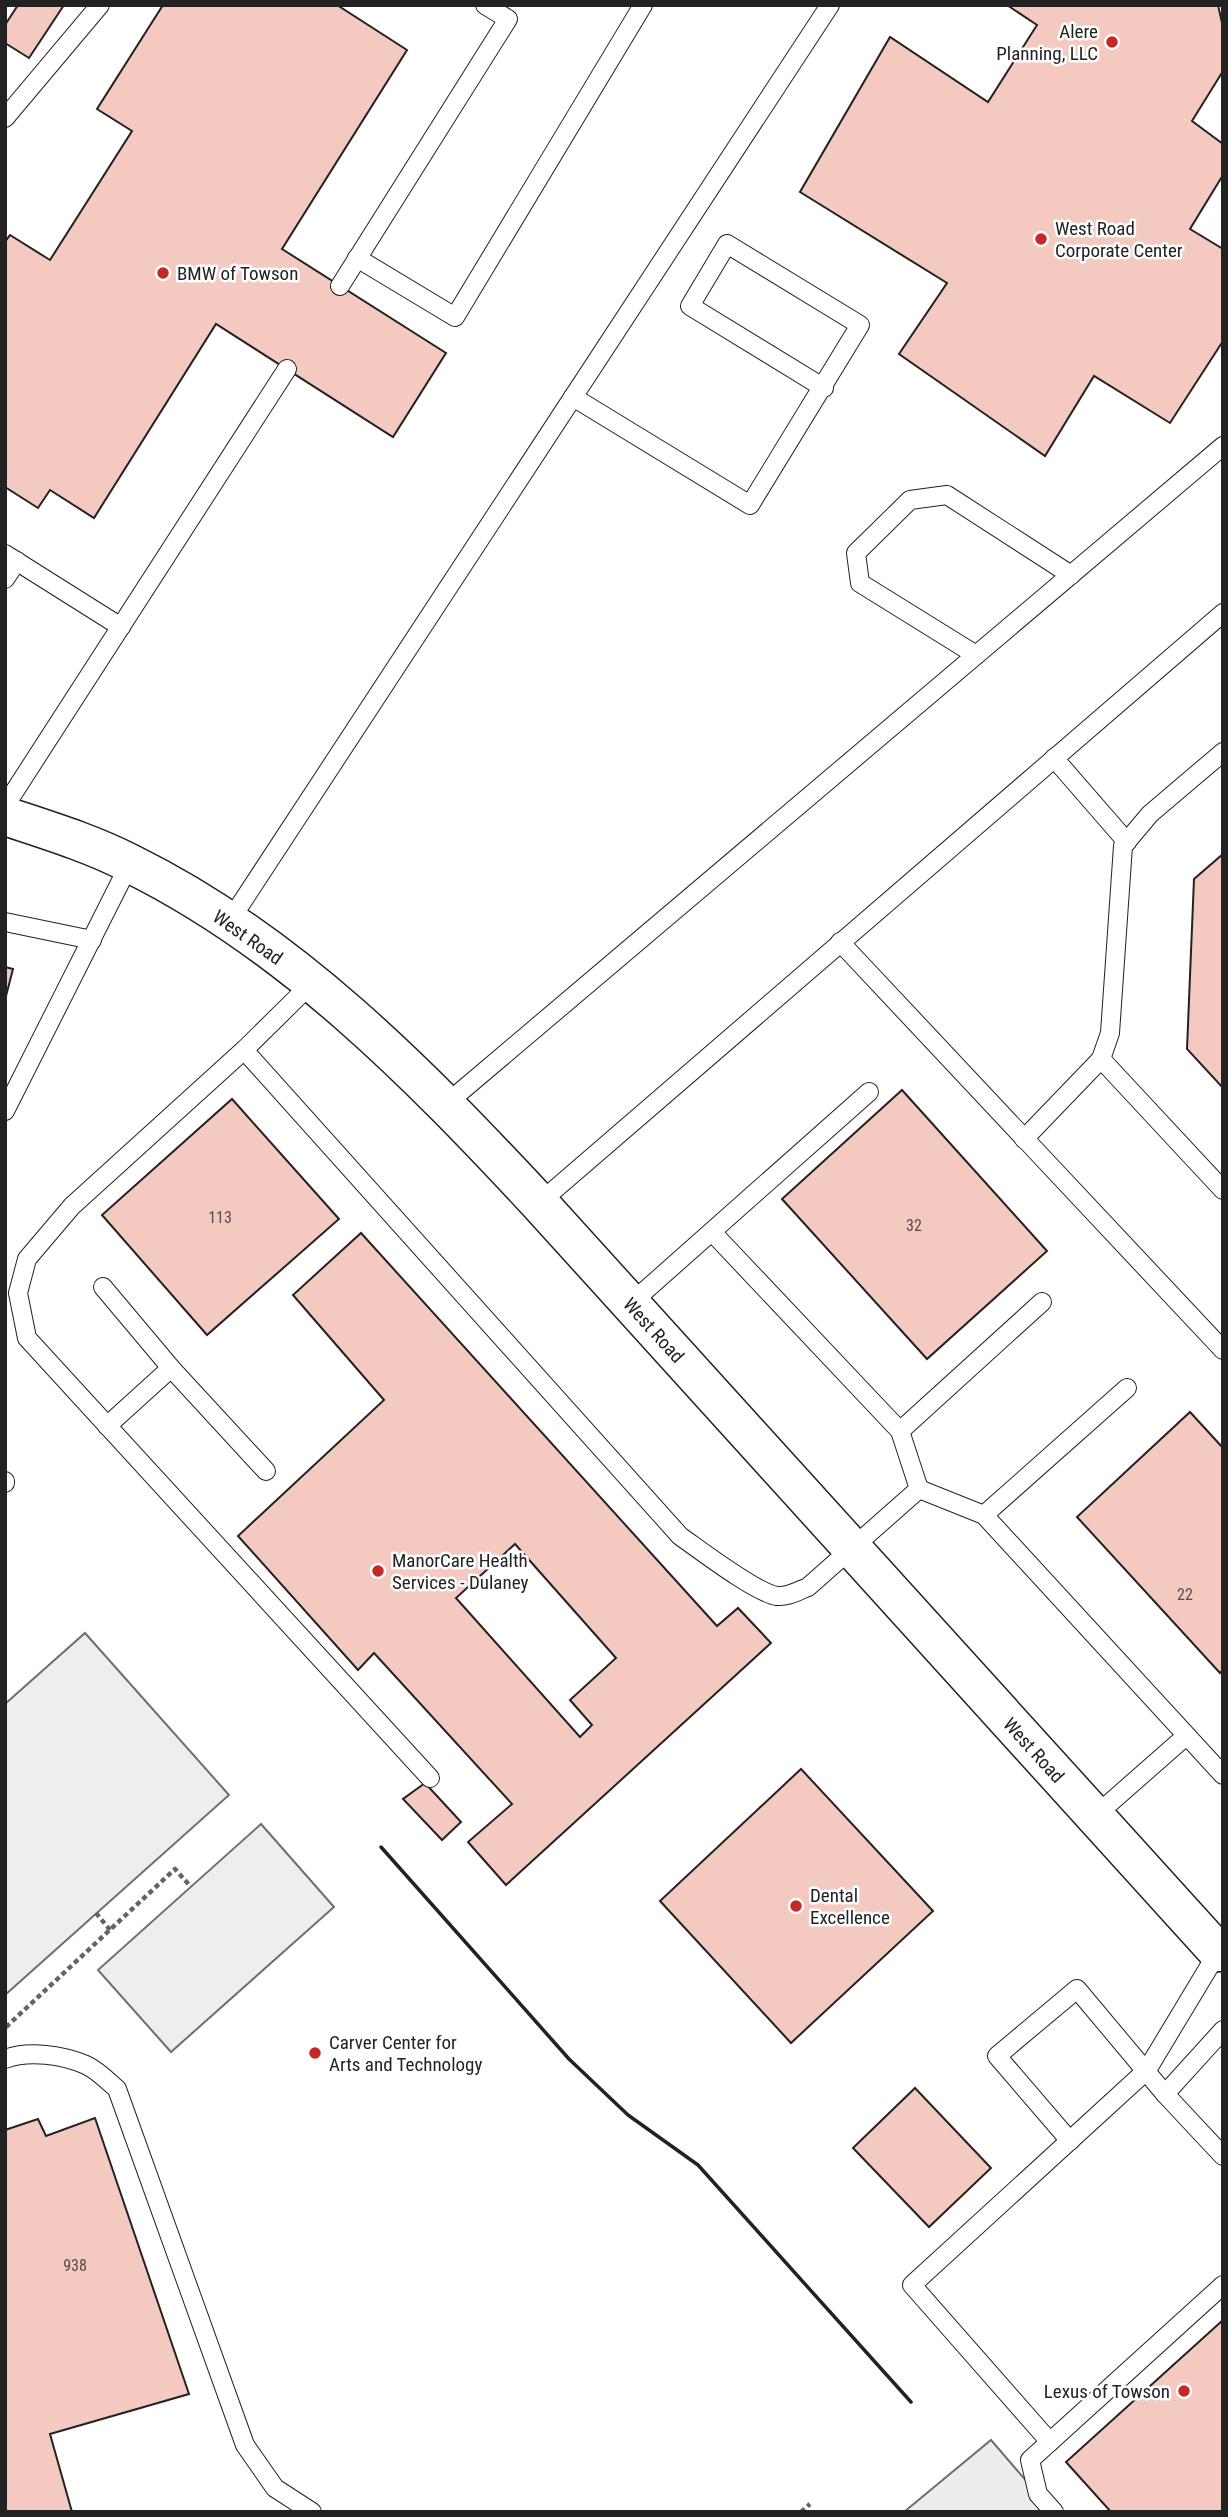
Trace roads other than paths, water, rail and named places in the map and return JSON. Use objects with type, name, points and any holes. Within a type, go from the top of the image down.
[{"type":"street","name":"West Road","points":[[5,816],[70,838],[130,863],[229,922],[312,983],[446,1104],[1220,1950]]},
{"type":"lane","points":[[5,118],[100,5]]},
{"type":"lane","points":[[340,286],[508,19],[485,5]]},
{"type":"lane","points":[[357,258],[455,317],[643,5]]},
{"type":"lane","points":[[229,922],[830,5]]},
{"type":"lane","points":[[573,397],[750,505],[824,388],[860,325],[727,244],[690,306],[824,388]]},
{"type":"lane","points":[[5,806],[287,369]]},
{"type":"lane","points":[[446,1104],[1223,446]]},
{"type":"lane","points":[[976,655],[860,583],[856,553],[910,500],[947,495],[1071,575]]},
{"type":"lane","points":[[5,579],[11,557],[121,627]]},
{"type":"lane","points":[[539,1203],[1223,613]]},
{"type":"lane","points":[[1024,1139],[1101,1059],[1110,1033],[1123,846],[1150,814],[1223,752]]},
{"type":"lane","points":[[1054,758],[1127,842]]},
{"type":"lane","points":[[5,1111],[130,863]]},
{"type":"lane","points":[[5,922],[92,940]]},
{"type":"lane","points":[[840,942],[1223,1350]]},
{"type":"lane","points":[[312,983],[244,1050],[72,1206],[27,1259],[18,1293],[27,1339],[430,1777]]},
{"type":"lane","points":[[244,1050],[680,1536],[728,1570],[775,1596],[789,1595],[808,1587],[919,1489]]},
{"type":"lane","points":[[1101,1059],[1223,1190]]},
{"type":"lane","points":[[630,1304],[869,1091]]},
{"type":"lane","points":[[712,1232],[900,1431],[919,1489]]},
{"type":"lane","points":[[103,1287],[171,1367],[266,1471]]},
{"type":"lane","points":[[900,1431],[1042,1302]]},
{"type":"lane","points":[[107,1426],[171,1367]]},
{"type":"lane","points":[[984,1515],[1127,1388]]},
{"type":"lane","points":[[919,1489],[984,1515],[1223,1775]]},
{"type":"lane","points":[[1095,1816],[1186,1736]]},
{"type":"lane","points":[[1050,2442],[912,2285],[1147,2070],[1220,1950]]},
{"type":"lane","points":[[1070,2141],[997,2056],[1077,1989],[1165,2094],[1223,2157]]},
{"type":"lane","points":[[1165,2094],[1223,2029]]},
{"type":"lane","points":[[5,2060],[14,2056],[48,2055],[88,2066],[117,2089],[245,2445],[275,2488],[312,2512]]},
{"type":"lane","points":[[1054,2512],[1038,2494],[1030,2460],[1223,2285]]},
{"type":"place","name":"Alere Planning, LLC","points":[[1112,42]]},
{"type":"place","name":"West Road Corporate Center","points":[[1041,239]]},
{"type":"place","name":"BMW of Towson","points":[[163,273]]},
{"type":"place","name":"ManorCare Health Services - Dulaney","points":[[378,1571]]},
{"type":"place","name":"Dental Excellence","points":[[796,1906]]},
{"type":"place","name":"Carver Center for Arts and Technology","points":[[315,2053]]},
{"type":"place","name":"Lexus of Towson","points":[[1184,2391]]}]
